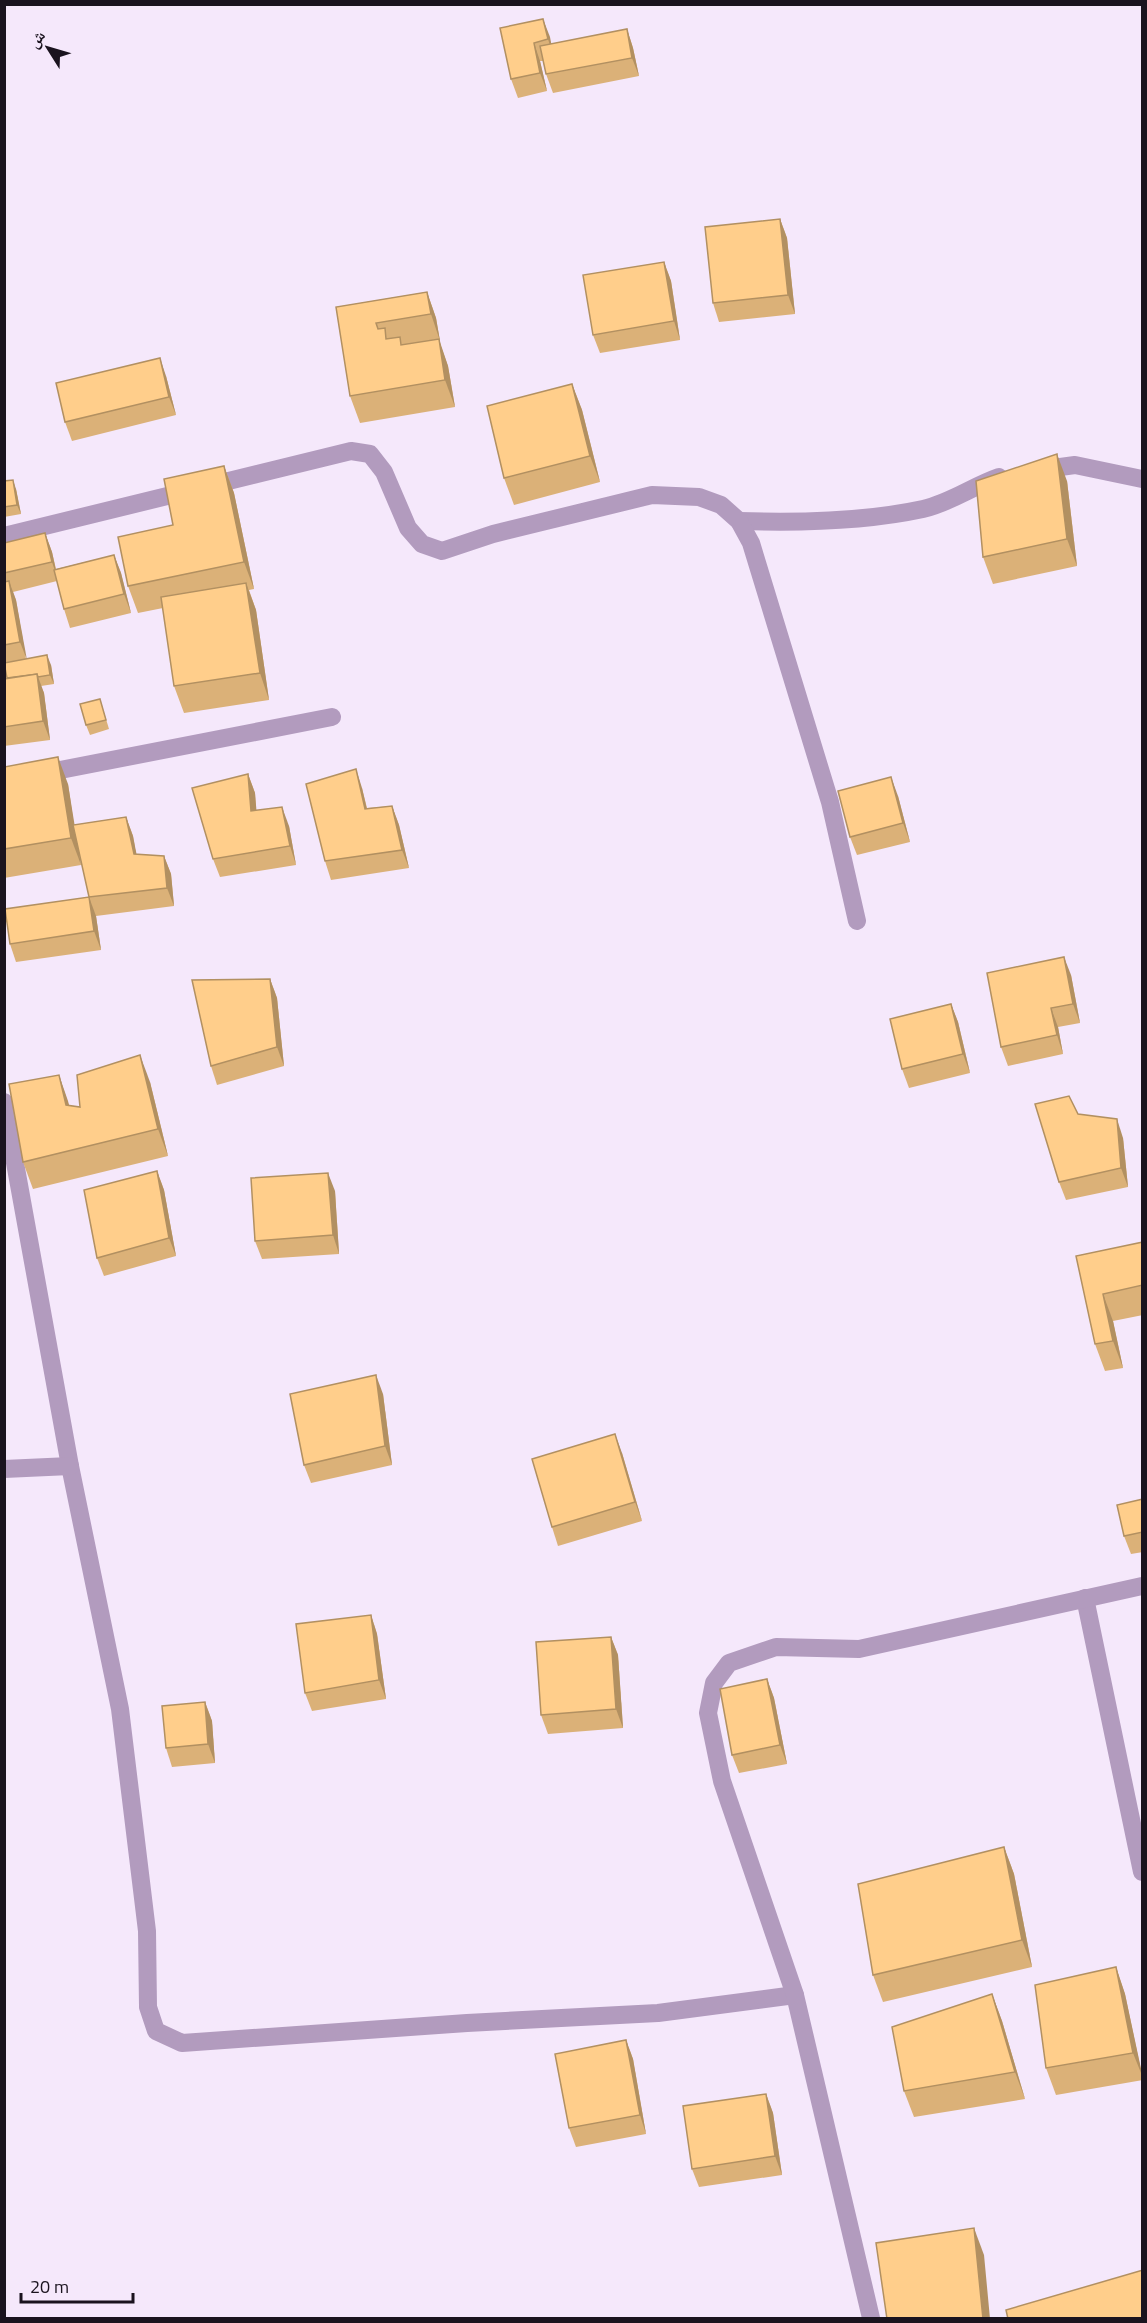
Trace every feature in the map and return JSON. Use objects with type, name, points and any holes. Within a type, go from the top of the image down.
[{"type":"street","points":[[4,536],[351,451],[370,454],[384,472],[408,528],[422,544],[442,551],[493,534],[652,495],[699,497],[720,505],[739,521],[751,543],[830,802],[857,921]]},
{"type":"street","points":[[739,521],[785,522],[849,519],[924,509],[956,497],[987,481],[1018,472],[1075,465],[1143,479]]},
{"type":"street","points":[[4,781],[332,717]]},
{"type":"street","points":[[4,1102],[70,1466],[120,1709],[147,1931],[148,2007],[156,2031],[182,2043],[658,2013],[795,1995]]},
{"type":"street","points":[[4,1468],[70,1466]]},
{"type":"street","points":[[871,2319],[795,1995],[722,1781],[708,1713],[714,1683],[729,1663],[776,1647],[859,1649],[1143,1586]]},
{"type":"street","points":[[1085,1598],[1143,1872]]},
{"type":"building","points":[[543,19],[548,39],[534,43],[540,73],[511,79],[500,28]]},
{"type":"building","points":[[627,29],[632,58],[546,74],[540,46]]},
{"type":"building","points":[[780,219],[788,295],[713,303],[705,227]]},
{"type":"building","points":[[664,262],[674,321],[593,335],[583,275]]},
{"type":"building","points":[[427,292],[431,314],[376,323],[378,329],[385,328],[386,339],[400,337],[401,345],[439,339],[445,380],[350,396],[336,307]]},
{"type":"building","points":[[160,358],[169,397],[65,422],[56,383]]},
{"type":"building","points":[[572,384],[590,456],[504,478],[487,406]]},
{"type":"building","points":[[1057,454],[1067,539],[983,557],[976,481]]},
{"type":"building","points":[[224,466],[244,562],[128,586],[118,537],[173,525],[164,479]]},
{"type":"building","points":[[13,480],[17,505],[4,507],[4,481]]},
{"type":"building","points":[[45,533],[52,562],[4,573],[4,543]]},
{"type":"building","points":[[114,555],[124,594],[64,609],[54,570]]},
{"type":"building","points":[[9,581],[20,642],[4,645],[4,582]]},
{"type":"building","points":[[246,583],[260,673],[174,686],[161,597]]},
{"type":"building","points":[[47,655],[50,675],[38,677],[37,674],[7,678],[4,663]]},
{"type":"building","points":[[37,674],[43,721],[4,727],[4,679]]},
{"type":"building","points":[[100,699],[106,720],[86,725],[80,704]]},
{"type":"building","points":[[58,757],[71,838],[4,849],[4,767]]},
{"type":"building","points":[[356,769],[365,809],[392,806],[402,850],[325,861],[306,784]]},
{"type":"building","points":[[248,774],[251,811],[282,807],[290,846],[213,859],[192,788]]},
{"type":"building","points":[[891,777],[903,823],[850,837],[838,791]]},
{"type":"building","points":[[126,817],[134,854],[164,856],[167,888],[89,897],[73,825]]},
{"type":"building","points":[[89,897],[94,931],[10,944],[5,909]]},
{"type":"building","points":[[1064,957],[1073,1004],[1051,1008],[1057,1035],[1001,1047],[987,973]]},
{"type":"building","points":[[270,979],[277,1047],[211,1066],[192,980]]},
{"type":"building","points":[[951,1004],[963,1054],[902,1069],[890,1019]]},
{"type":"building","points":[[140,1055],[158,1129],[23,1162],[9,1084],[59,1075],[66,1105],[80,1107],[77,1075]]},
{"type":"building","points":[[1069,1096],[1078,1114],[1117,1119],[1121,1168],[1059,1182],[1035,1104]]},
{"type":"building","points":[[157,1171],[169,1238],[97,1258],[84,1190]]},
{"type":"building","points":[[328,1173],[333,1235],[255,1241],[251,1178]]},
{"type":"building","points":[[1143,1242],[1143,1285],[1103,1294],[1113,1341],[1095,1344],[1076,1256]]},
{"type":"building","points":[[376,1375],[385,1446],[304,1465],[290,1394]]},
{"type":"building","points":[[615,1434],[635,1502],[552,1527],[532,1459]]},
{"type":"building","points":[[1143,1499],[1143,1532],[1124,1536],[1117,1505]]},
{"type":"building","points":[[371,1615],[379,1680],[305,1693],[296,1624]]},
{"type":"building","points":[[611,1637],[616,1709],[541,1715],[536,1642]]},
{"type":"building","points":[[767,1679],[780,1745],[732,1755],[720,1689]]},
{"type":"building","points":[[205,1702],[208,1744],[166,1748],[162,1706]]},
{"type":"building","points":[[1004,1847],[1022,1940],[873,1975],[858,1884]]},
{"type":"building","points":[[1116,1967],[1133,2053],[1046,2068],[1035,1985]]},
{"type":"building","points":[[992,1994],[1015,2072],[904,2091],[892,2027]]},
{"type":"building","points":[[626,2040],[640,2115],[569,2128],[555,2054]]},
{"type":"building","points":[[766,2094],[775,2156],[692,2169],[683,2106]]},
{"type":"building","points":[[974,2228],[983,2319],[887,2319],[876,2243]]},
{"type":"building","points":[[1143,2270],[1143,2319],[1008,2319],[1006,2310]]}]
